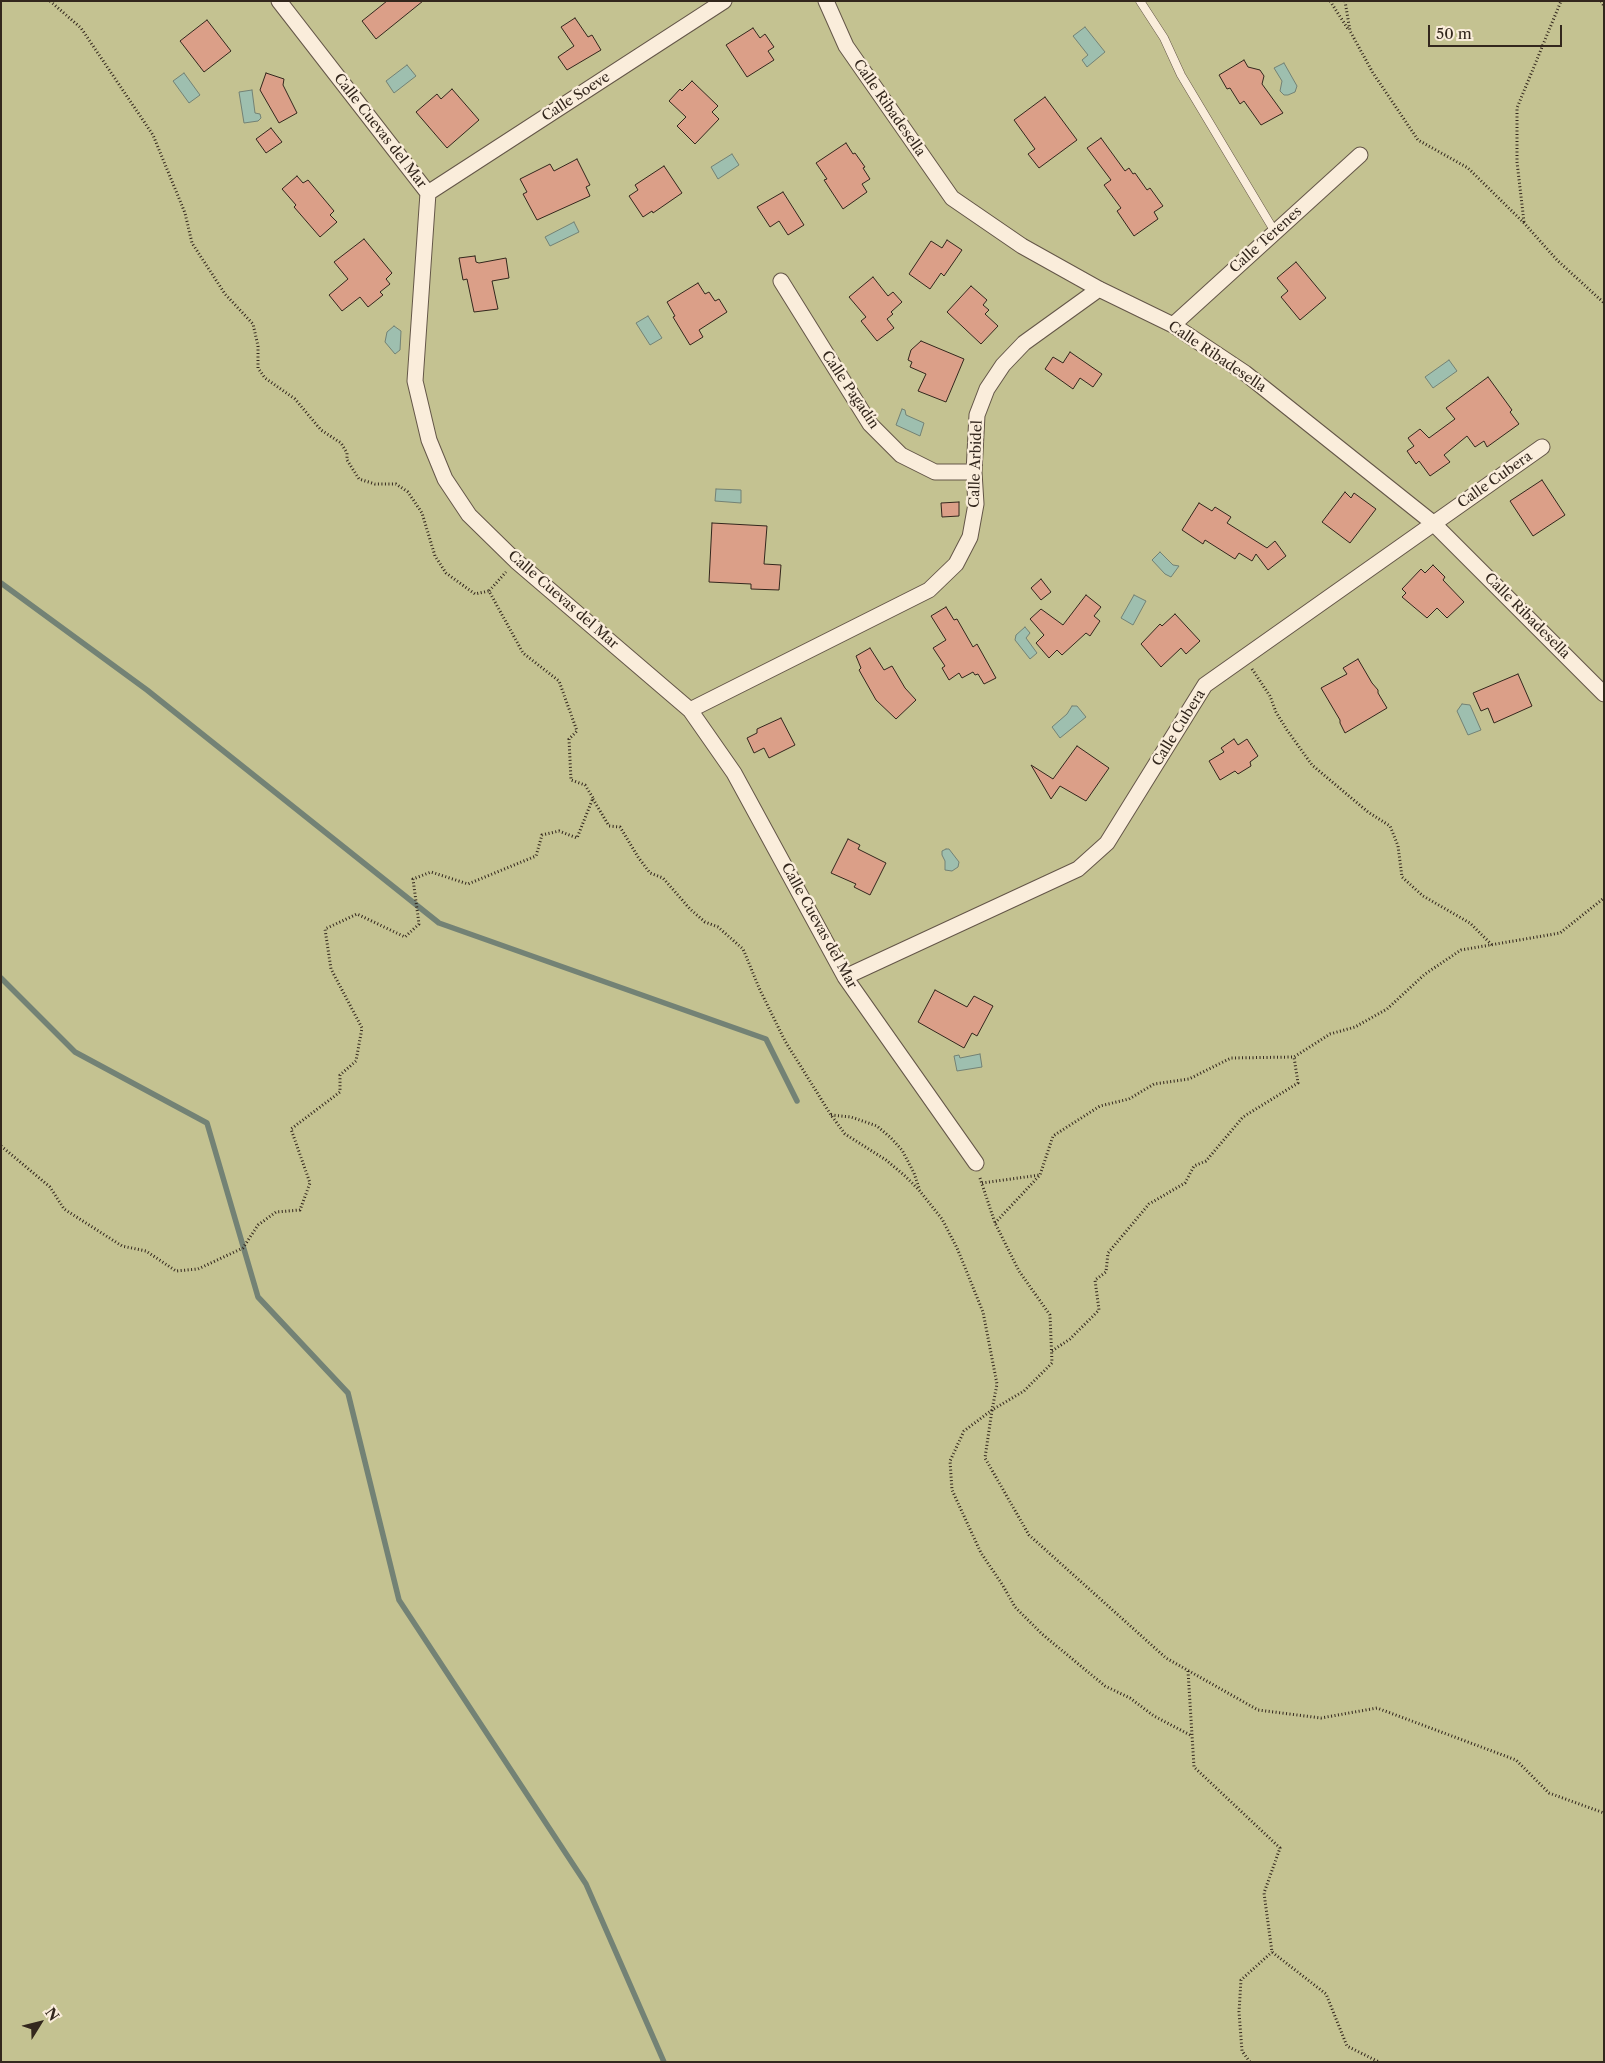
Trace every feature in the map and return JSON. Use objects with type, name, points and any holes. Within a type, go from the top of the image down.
[{"type":"street","name":"Calle Cuevas del Mar","points":[[279,1],[428,192],[415,381],[429,440],[445,479],[469,516],[516,562],[690,710],[734,773],[845,977],[976,1163]]},
{"type":"street","name":"Calle Soeve","points":[[428,192],[724,1]]},
{"type":"street","name":"Calle Ribadesella","points":[[826,1],[846,46],[952,198],[1022,246],[1099,289],[1173,325],[1245,373],[1433,523],[1604,694]]},
{"type":"street","name":"Calle Terenes","points":[[1173,325],[1360,155]]},
{"type":"street","name":"Calle Pagadín","points":[[781,281],[870,424],[901,455],[935,472],[974,472]]},
{"type":"street","name":"Calle Arbidel","points":[[690,710],[929,590],[956,564],[970,537],[976,504],[974,472],[977,415],[988,389],[1003,365],[1024,343],[1099,289]]},
{"type":"street","name":"Calle Cubera","points":[[845,977],[1078,869],[1108,843],[1205,685],[1542,447]]},
{"type":"lane","points":[[1140,1],[1164,38],[1181,75],[1275,232]]},
{"type":"path","points":[[50,1],[81,28],[154,135],[185,213],[192,243],[225,294],[253,324],[258,346],[258,368],[265,378],[296,399],[321,430],[341,442],[347,453],[348,460],[359,479],[375,484],[396,484],[408,492],[422,513],[435,556],[446,573],[475,594],[489,591],[516,562]]},
{"type":"path","points":[[1330,1],[1350,31],[1373,72],[1418,140],[1468,168],[1524,223],[1557,260],[1604,303]]},
{"type":"path","points":[[1345,1],[1350,31]]},
{"type":"path","points":[[1524,223],[1517,162],[1517,108],[1561,1]]},
{"type":"path","points":[[1601,1],[1604,6]]},
{"type":"path","points":[[489,591],[523,653],[559,681],[577,731],[569,739],[571,780],[585,785],[609,826],[620,827],[650,873],[663,878],[700,918],[718,927],[743,949],[760,990],[785,1041],[830,1115],[845,1134],[886,1160],[919,1190],[942,1219],[957,1248],[983,1312],[997,1384],[985,1458],[1029,1535],[1166,1658],[1258,1710],[1321,1718],[1377,1708],[1516,1760],[1549,1793],[1604,1813]]},
{"type":"path","points":[[1244,657],[1270,696],[1276,712],[1287,730],[1312,765],[1368,812],[1390,826],[1398,846],[1402,877],[1423,896],[1470,923],[1492,945]]},
{"type":"path","points":[[1,1146],[50,1186],[64,1209],[122,1246],[146,1251],[176,1271],[198,1269],[244,1248],[258,1224],[276,1212],[300,1210],[310,1183],[291,1129],[340,1092],[340,1075],[356,1061],[362,1028],[330,969],[325,929],[357,914],[405,937],[419,924],[413,879],[432,872],[468,884],[536,856],[542,835],[559,832],[577,838],[593,798]]},
{"type":"path","points":[[995,1223],[1040,1175],[1053,1136],[1100,1106],[1129,1099],[1154,1084],[1189,1079],[1231,1058],[1294,1057],[1330,1034],[1354,1027],[1387,1009],[1425,974],[1461,950],[1560,933],[1604,898]]},
{"type":"path","points":[[1052,1351],[1070,1339],[1099,1310],[1095,1280],[1106,1272],[1108,1253],[1149,1204],[1186,1183],[1194,1166],[1206,1161],[1243,1117],[1298,1083],[1294,1057]]},
{"type":"path","points":[[830,1115],[851,1118],[876,1126],[891,1138],[902,1150],[914,1173],[919,1190]]},
{"type":"path","points":[[976,1163],[995,1223],[1020,1272],[1050,1315],[1052,1362],[1024,1391],[992,1410],[964,1432],[950,1461],[952,1490],[981,1552],[1002,1584],[1014,1607],[1042,1634],[1105,1686],[1130,1698],[1154,1716],[1192,1736]]},
{"type":"path","points":[[982,1183],[1040,1175]]},
{"type":"path","points":[[1188,1671],[1194,1767],[1280,1848],[1264,1893],[1272,1952],[1326,1994],[1347,2046],[1379,2062]]},
{"type":"path","points":[[1250,2062],[1242,2051],[1239,2012],[1241,1980],[1272,1952]]},
{"type":"shaded area","points":[[1,1],[1604,1],[1604,2062],[1,2062]]},
{"type":"shaded area","points":[[1085,27],[1105,52],[1087,67],[1082,60],[1088,55],[1073,36]]},
{"type":"shaded area","points":[[1284,63],[1297,86],[1295,92],[1288,95],[1284,95],[1280,91],[1282,81],[1274,68]]},
{"type":"shaded area","points":[[407,65],[416,76],[394,93],[386,81]]},
{"type":"shaded area","points":[[184,73],[200,95],[189,103],[173,81]]},
{"type":"shaded area","points":[[252,90],[255,113],[260,114],[261,118],[258,121],[244,123],[239,92]]},
{"type":"shaded area","points":[[732,154],[739,165],[718,179],[711,167]]},
{"type":"shaded area","points":[[574,222],[579,232],[550,246],[545,237]]},
{"type":"shaded area","points":[[648,316],[662,338],[650,345],[636,323]]},
{"type":"shaded area","points":[[394,326],[401,331],[400,350],[395,354],[385,342],[387,332]]},
{"type":"shaded area","points":[[1449,360],[1457,371],[1433,388],[1425,377]]},
{"type":"shaded area","points":[[902,409],[905,410],[906,415],[924,423],[920,436],[896,425]]},
{"type":"shaded area","points":[[716,489],[741,490],[741,503],[715,501]]},
{"type":"shaded area","points":[[1160,552],[1173,565],[1179,566],[1171,577],[1165,574],[1152,560]]},
{"type":"shaded area","points":[[1134,595],[1146,601],[1133,625],[1121,618]]},
{"type":"shaded area","points":[[1025,627],[1030,633],[1026,638],[1037,653],[1030,659],[1015,640],[1016,635]]},
{"type":"shaded area","points":[[1462,704],[1470,705],[1481,730],[1468,735],[1457,711]]},
{"type":"shaded area","points":[[1072,706],[1077,706],[1086,717],[1060,738],[1052,727],[1067,714]]},
{"type":"shaded area","points":[[949,849],[959,862],[958,867],[952,871],[945,870],[942,851]]},
{"type":"shaded area","points":[[980,1054],[982,1067],[957,1071],[954,1056],[959,1055],[960,1058]]},
{"type":"building","points":[[387,1],[423,1],[376,39],[362,21]]},
{"type":"building","points":[[575,18],[588,37],[592,35],[601,50],[567,70],[558,57],[574,46],[561,27]]},
{"type":"building","points":[[207,20],[231,51],[204,72],[180,41]]},
{"type":"building","points":[[753,28],[760,38],[765,34],[774,47],[768,51],[774,60],[747,77],[726,45]]},
{"type":"building","points":[[1244,60],[1248,67],[1260,70],[1264,76],[1262,84],[1283,113],[1261,125],[1244,101],[1240,104],[1230,88],[1227,89],[1219,75]]},
{"type":"building","points":[[266,73],[284,79],[283,85],[297,113],[279,123],[260,90]]},
{"type":"building","points":[[692,81],[718,106],[712,112],[719,119],[695,144],[677,126],[686,117],[669,101],[680,89],[682,91]]},
{"type":"building","points":[[452,89],[479,120],[447,148],[416,112],[437,94],[441,99]]},
{"type":"building","points":[[1045,97],[1077,140],[1039,168],[1028,154],[1035,149],[1014,120]]},
{"type":"building","points":[[271,128],[282,142],[266,153],[256,139]]},
{"type":"building","points":[[1101,138],[1125,171],[1129,168],[1133,174],[1135,173],[1147,190],[1150,188],[1163,206],[1154,212],[1158,219],[1134,236],[1117,211],[1121,208],[1104,185],[1111,180],[1087,148]]},
{"type":"building","points":[[846,143],[865,167],[863,168],[870,179],[862,184],[867,192],[843,209],[824,180],[827,179],[816,163]]},
{"type":"building","points":[[577,159],[590,185],[586,187],[590,196],[537,220],[523,194],[527,192],[520,179],[550,164],[554,171]]},
{"type":"building","points":[[664,166],[682,193],[653,213],[652,211],[643,217],[629,196],[638,190],[635,185]]},
{"type":"building","points":[[297,176],[303,183],[308,180],[334,211],[330,215],[337,222],[320,237],[294,207],[296,205],[282,189]]},
{"type":"building","points":[[783,192],[804,225],[788,235],[779,221],[770,227],[757,207]]},
{"type":"building","points":[[364,239],[392,273],[386,279],[390,284],[380,292],[383,295],[368,307],[360,297],[342,311],[329,295],[348,279],[334,262]]},
{"type":"building","points":[[947,240],[962,250],[944,276],[941,273],[930,289],[909,274],[931,241],[942,248]]},
{"type":"building","points":[[475,256],[476,262],[479,263],[506,258],[509,278],[492,281],[498,309],[474,312],[467,279],[463,280],[459,258]]},
{"type":"building","points":[[1296,262],[1326,298],[1300,320],[1281,297],[1288,291],[1277,278]]},
{"type":"building","points":[[873,277],[888,296],[893,292],[902,302],[891,312],[893,314],[887,319],[894,328],[877,341],[861,321],[866,317],[849,297]]},
{"type":"building","points":[[698,283],[705,294],[709,292],[715,301],[719,299],[727,312],[699,330],[703,337],[690,345],[673,317],[675,316],[667,302]]},
{"type":"building","points":[[971,286],[987,300],[983,305],[989,310],[985,314],[998,326],[981,344],[947,312]]},
{"type":"building","points":[[921,341],[964,359],[946,402],[918,391],[926,374],[910,367],[912,362],[908,360],[911,350]]},
{"type":"building","points":[[1070,352],[1102,374],[1093,387],[1080,378],[1073,389],[1045,369],[1053,357],[1063,363]]},
{"type":"building","points":[[1488,377],[1512,410],[1510,412],[1519,424],[1487,447],[1484,441],[1475,447],[1467,436],[1444,455],[1450,462],[1430,476],[1419,461],[1416,464],[1407,451],[1414,446],[1408,438],[1420,429],[1429,438],[1455,419],[1446,408]]},
{"type":"building","points":[[1542,480],[1565,515],[1533,536],[1510,501]]},
{"type":"building","points":[[1345,492],[1351,498],[1354,493],[1376,509],[1350,543],[1322,522]]},
{"type":"building","points":[[959,502],[959,516],[942,517],[941,503]]},
{"type":"building","points":[[1199,503],[1212,511],[1215,507],[1231,517],[1227,523],[1267,548],[1275,541],[1286,556],[1268,570],[1256,554],[1252,561],[1239,553],[1235,559],[1205,540],[1203,544],[1182,530]]},
{"type":"building","points":[[712,523],[767,526],[764,564],[781,565],[779,590],[751,589],[751,584],[709,582]]},
{"type":"building","points":[[1433,565],[1445,577],[1443,580],[1464,602],[1447,618],[1437,608],[1427,618],[1402,597],[1406,593],[1402,589],[1421,569],[1425,573]]},
{"type":"building","points":[[1041,579],[1051,592],[1041,600],[1031,588]]},
{"type":"building","points":[[1086,595],[1101,607],[1094,616],[1100,621],[1090,636],[1086,633],[1062,655],[1057,650],[1049,658],[1036,643],[1044,635],[1030,619],[1041,609],[1063,625]]},
{"type":"building","points":[[946,607],[954,620],[957,619],[973,647],[977,644],[996,678],[984,684],[978,674],[975,675],[973,672],[962,678],[959,673],[949,680],[942,668],[945,666],[933,648],[946,640],[931,616]]},
{"type":"building","points":[[1175,614],[1200,641],[1186,654],[1181,648],[1161,667],[1141,644],[1160,624],[1162,626]]},
{"type":"building","points":[[870,648],[884,670],[892,666],[905,688],[916,700],[896,719],[876,700],[859,670],[861,668],[856,656]]},
{"type":"building","points":[[1358,659],[1387,708],[1345,733],[1340,720],[1321,688],[1347,674],[1343,668]]},
{"type":"building","points":[[1518,674],[1532,706],[1494,723],[1488,708],[1481,711],[1473,693]]},
{"type":"building","points":[[781,718],[795,745],[769,758],[764,748],[754,753],[747,738],[757,733],[757,729]]},
{"type":"building","points":[[1234,739],[1238,745],[1247,739],[1258,756],[1250,762],[1251,766],[1238,774],[1235,771],[1220,780],[1209,761],[1224,752],[1221,748]]},
{"type":"building","points":[[1077,746],[1109,768],[1086,801],[1060,786],[1051,799],[1031,765],[1053,779]]},
{"type":"building","points":[[848,839],[860,845],[858,849],[886,863],[870,895],[854,887],[856,884],[831,873]]},
{"type":"building","points":[[935,990],[967,1007],[974,996],[993,1006],[977,1036],[972,1033],[964,1048],[918,1022]]},
{"type":"waterway","points":[[1,583],[147,690],[439,923],[766,1039],[797,1101]]},
{"type":"waterway","points":[[1,978],[75,1052],[207,1123],[258,1297],[348,1393],[399,1600],[586,1884],[664,2062]]}]
